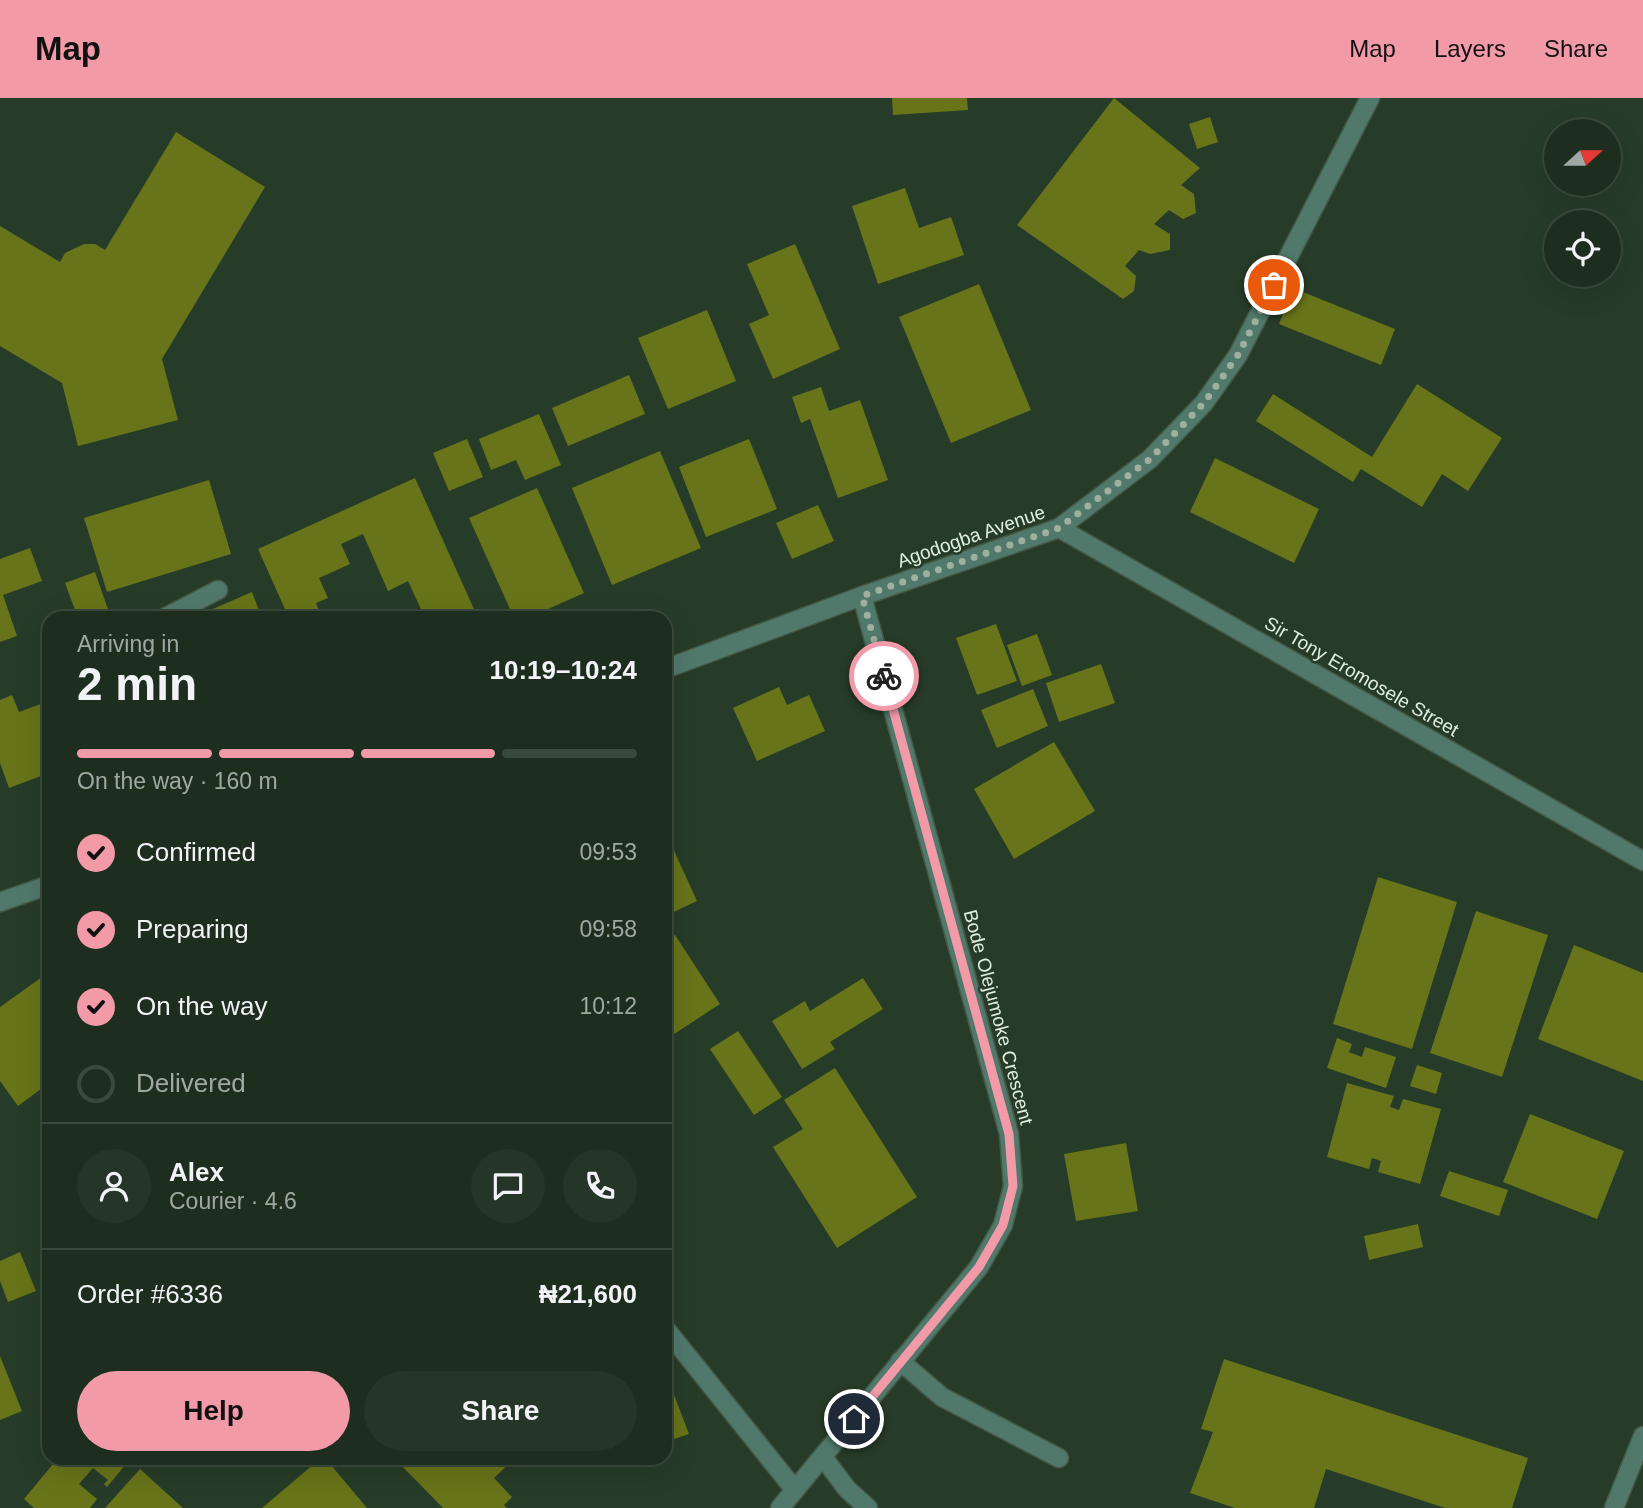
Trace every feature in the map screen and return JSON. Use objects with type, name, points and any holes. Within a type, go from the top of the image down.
[{"type":"street","name":"Agodogba Avenue","points":[[672,665],[1059,528],[1150,459],[1204,403],[1238,355],[1370,98]]},
{"type":"street","name":"Sir Tony Eromosele Street","points":[[1059,528],[1643,861]]},
{"type":"street","points":[[178,611],[218,590]]},
{"type":"street","name":"Bode Olejumoke Crescent","points":[[780,1508],[979,1267],[1003,1225],[1013,1186],[1009,1134],[862,596]]},
{"type":"street","points":[[0,902],[42,887]]},
{"type":"street","points":[[672,1337],[795,1490]]},
{"type":"street","points":[[900,1361],[942,1397],[1059,1458]]},
{"type":"street","points":[[1614,1508],[1643,1436]]},
{"type":"street","points":[[823,1457],[847,1489],[868,1508]]},
{"type":"building","points":[[892,98],[967,98],[968,110],[893,115]]},
{"type":"building","points":[[1114,98],[1200,168],[1181,185],[1194,194],[1196,213],[1183,219],[1169,210],[1154,224],[1170,234],[1170,250],[1150,254],[1139,250],[1125,266],[1136,276],[1134,291],[1123,299],[1017,225]]},
{"type":"building","points":[[1210,117],[1218,142],[1197,149],[1189,124]]},
{"type":"building","points":[[176,132],[265,187],[162,359],[178,420],[78,446],[62,383],[0,346],[0,226],[60,262],[65,253],[84,244],[95,244],[105,250]]},
{"type":"building","points":[[905,188],[919,228],[951,217],[964,255],[878,284],[852,206]]},
{"type":"building","points":[[795,244],[840,349],[773,379],[749,324],[769,315],[747,264]]},
{"type":"building","points":[[979,284],[1031,410],[951,443],[899,317]]},
{"type":"building","points":[[1293,288],[1395,329],[1381,365],[1279,324]]},
{"type":"building","points":[[707,310],[736,381],[668,409],[638,338]]},
{"type":"building","points":[[629,375],[645,414],[568,446],[552,408]]},
{"type":"building","points":[[1417,384],[1502,438],[1468,491],[1442,474],[1422,507],[1361,469],[1353,482],[1256,421],[1273,394],[1372,457]]},
{"type":"building","points":[[821,387],[829,411],[860,400],[888,480],[838,498],[810,419],[801,423],[792,397]]},
{"type":"building","points":[[539,414],[561,465],[525,480],[516,460],[491,470],[479,439]]},
{"type":"building","points":[[467,439],[483,477],[449,491],[433,453]]},
{"type":"building","points":[[749,439],[777,509],[706,537],[679,467]]},
{"type":"building","points":[[660,451],[701,548],[612,585],[572,488]]},
{"type":"building","points":[[1215,458],[1319,509],[1294,563],[1190,512]]},
{"type":"building","points":[[415,478],[475,611],[422,611],[408,581],[388,591],[363,534],[341,544],[350,564],[319,578],[328,598],[316,603],[319,611],[286,611],[258,549]]},
{"type":"building","points":[[209,480],[231,554],[107,592],[84,518]]},
{"type":"building","points":[[537,488],[584,593],[544,611],[511,611],[469,518]]},
{"type":"building","points":[[818,505],[834,541],[792,559],[776,523]]},
{"type":"building","points":[[30,548],[42,581],[3,595],[17,636],[0,642],[0,559]]},
{"type":"building","points":[[95,572],[109,611],[75,611],[65,583]]},
{"type":"building","points":[[252,592],[259,611],[208,611]]},
{"type":"building","points":[[996,624],[1017,681],[977,695],[956,638]]},
{"type":"building","points":[[1037,634],[1052,675],[1022,686],[1007,645]]},
{"type":"building","points":[[1101,664],[1115,703],[1059,722],[1046,683]]},
{"type":"building","points":[[779,687],[787,705],[809,695],[825,731],[757,761],[733,708]]},
{"type":"building","points":[[1033,689],[1048,726],[997,748],[981,710]]},
{"type":"building","points":[[12,695],[19,712],[42,704],[42,776],[9,788],[0,763],[0,700]]},
{"type":"building","points":[[1054,742],[1095,811],[1014,859],[974,789]]},
{"type":"building","points":[[672,846],[697,901],[672,913]]},
{"type":"building","points":[[1378,877],[1457,902],[1412,1049],[1333,1024]]},
{"type":"building","points":[[1476,911],[1548,935],[1502,1077],[1430,1053]]},
{"type":"building","points":[[675,935],[720,1004],[672,1035],[672,937]]},
{"type":"building","points":[[1574,945],[1643,973],[1643,1081],[1538,1039]]},
{"type":"building","points":[[42,977],[42,1088],[18,1106],[0,1081],[0,1007]]},
{"type":"building","points":[[863,978],[883,1009],[830,1042],[835,1049],[802,1069],[772,1021],[805,1001],[810,1011]]},
{"type":"building","points":[[738,1031],[782,1097],[754,1115],[710,1049]]},
{"type":"building","points":[[1337,1038],[1352,1044],[1349,1052],[1362,1057],[1365,1047],[1396,1057],[1386,1088],[1327,1068]]},
{"type":"building","points":[[1417,1065],[1442,1073],[1436,1094],[1410,1086]]},
{"type":"building","points":[[835,1068],[917,1197],[837,1248],[773,1147],[803,1129],[784,1100]]},
{"type":"building","points":[[1347,1083],[1394,1096],[1390,1107],[1399,1110],[1403,1099],[1441,1109],[1420,1184],[1378,1172],[1381,1161],[1372,1158],[1369,1169],[1327,1157]]},
{"type":"building","points":[[1530,1114],[1624,1151],[1597,1219],[1503,1182]]},
{"type":"building","points":[[1126,1143],[1138,1211],[1076,1221],[1064,1154]]},
{"type":"building","points":[[1449,1171],[1508,1190],[1499,1216],[1440,1196]]},
{"type":"building","points":[[1418,1224],[1423,1247],[1369,1260],[1364,1236]]},
{"type":"building","points":[[20,1252],[36,1291],[8,1302],[0,1281],[0,1261]]},
{"type":"building","points":[[0,1356],[22,1411],[0,1420]]},
{"type":"building","points":[[1224,1359],[1528,1458],[1512,1508],[1445,1508],[1326,1469],[1314,1508],[1235,1508],[1190,1493],[1213,1432],[1201,1429]]},
{"type":"building","points":[[672,1389],[689,1434],[672,1440]]},
{"type":"building","points":[[52,1465],[125,1465],[107,1487],[104,1484],[108,1480],[93,1468],[79,1484],[97,1499],[90,1508],[34,1508],[24,1499]]},
{"type":"building","points":[[313,1465],[331,1465],[367,1508],[262,1508]]},
{"type":"building","points":[[508,1465],[494,1478],[512,1497],[504,1505],[507,1508],[443,1508],[403,1467]]},
{"type":"building","points":[[140,1469],[183,1508],[105,1508]]},
{"type":"way so far","points":[[884,676],[862,596],[1059,528],[1150,459],[1204,403],[1238,355],[1274,285]]},
{"type":"route","points":[[854,1419],[979,1267],[1003,1225],[1013,1186],[1009,1134],[884,676]]}]
